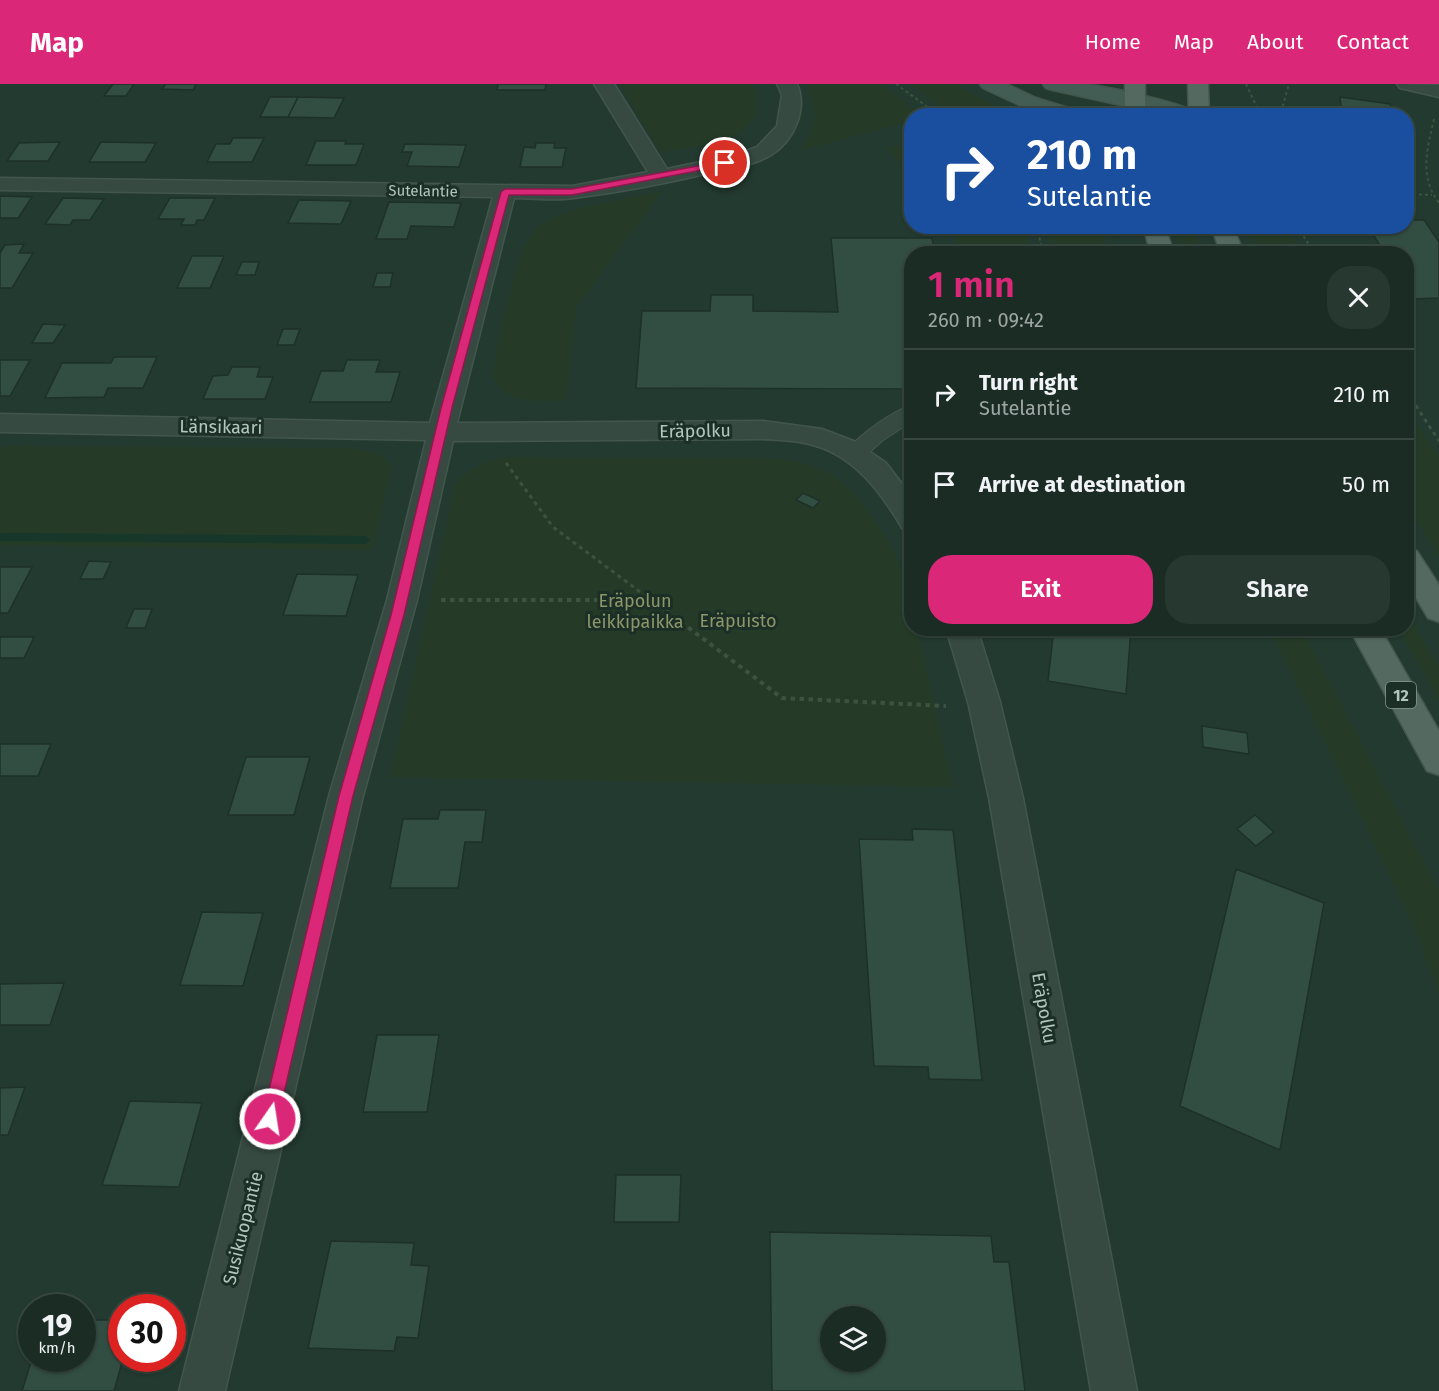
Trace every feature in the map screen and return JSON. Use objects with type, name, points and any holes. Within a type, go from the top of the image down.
[{"type":"main road","points":[[990,84],[1048,108]]},
{"type":"main road","points":[[1053,84],[1135,100],[1163,108]]},
{"type":"main road","points":[[1198,84],[1199,108]]},
{"type":"main road","points":[[1414,570],[1439,610]]},
{"type":"main road","name":"12","points":[[1369,636],[1439,761]]},
{"type":"street","points":[[604,84],[661,176]]},
{"type":"street","name":"Sutelantie","points":[[0,184],[572,192],[744,159],[764,151],[779,138],[787,126],[792,95],[787,84]]},
{"type":"street","points":[[1407,84],[1439,91]]},
{"type":"street","name":"Susikuopantie","points":[[202,1391],[346,796],[402,600],[442,431],[505,192]]},
{"type":"street","name":"Länsikaari","points":[[0,423],[442,431]]},
{"type":"street","name":"Eräpolku","points":[[442,431],[499,433],[763,430],[813,435],[846,448],[876,470],[904,507]]},
{"type":"street","name":"Eräpolku","points":[[963,636],[984,702],[1006,798],[1114,1391]]},
{"type":"lane","points":[[855,454],[875,436],[904,417]]},
{"type":"path","points":[[896,84],[929,108]]},
{"type":"path","points":[[1246,84],[1257,108]]},
{"type":"path","points":[[1282,108],[1289,84]]},
{"type":"path","points":[[1435,112],[1424,174],[1432,195],[1439,203]]},
{"type":"path","points":[[1414,194],[1432,195]]},
{"type":"path","points":[[1414,403],[1439,441]]},
{"type":"path","points":[[502,458],[553,527],[782,698],[956,707]]},
{"type":"path","points":[[402,600],[650,600]]},
{"type":"green space","points":[[620,84],[753,84],[756,91],[757,115],[740,133],[708,145],[660,152]]},
{"type":"green space","points":[[806,84],[881,84],[912,108],[904,108],[903,123],[799,151],[813,126],[812,103]]},
{"type":"green space","points":[[911,84],[955,84],[1002,108],[943,108]]},
{"type":"green space","points":[[904,145],[904,166],[886,148]]},
{"type":"green space","points":[[662,191],[576,308],[566,401],[523,400],[506,393],[498,386],[492,375],[509,294],[523,250],[532,234],[542,224],[568,212]]},
{"type":"green space","points":[[955,234],[1026,234],[1029,246],[957,246]]},
{"type":"green space","points":[[1047,234],[1104,234],[1107,244],[1103,246],[1051,246]]},
{"type":"green space","points":[[1176,234],[1195,234],[1200,246],[1180,246]]},
{"type":"green space","points":[[1252,234],[1289,234],[1297,246],[1256,246]]},
{"type":"green space","points":[[1414,420],[1439,456],[1439,556],[1414,517]]},
{"type":"green space","points":[[6,446],[351,448],[380,455],[392,468],[372,550],[0,545],[0,449]]},
{"type":"green space","name":"Eräpuisto","points":[[508,457],[778,459],[808,464],[835,477],[853,493],[868,512],[894,552],[900,566],[904,578],[904,636],[919,636],[953,787],[390,777],[455,484],[478,466]]},
{"type":"green space","points":[[1414,624],[1439,667],[1439,700],[1402,636],[1414,636]]},
{"type":"green space","points":[[1273,636],[1306,636],[1439,891],[1439,995],[1414,926]]},
{"type":"building","points":[[113,84],[134,84],[126,96],[104,96]]},
{"type":"building","points":[[166,84],[196,84],[193,90],[162,89]]},
{"type":"building","points":[[498,84],[546,84],[545,90],[497,90]]},
{"type":"building","points":[[270,97],[298,97],[288,117],[260,117]]},
{"type":"building","points":[[298,97],[344,98],[334,118],[288,117]]},
{"type":"building","points":[[1340,97],[1390,104],[1391,108],[1341,108]]},
{"type":"building","points":[[233,138],[264,138],[252,162],[207,162],[216,144],[230,144]]},
{"type":"building","points":[[316,141],[346,141],[345,144],[364,144],[356,165],[306,165]]},
{"type":"building","points":[[60,142],[48,161],[7,161],[19,143]]},
{"type":"building","points":[[101,142],[156,143],[145,162],[89,162]]},
{"type":"building","points":[[536,143],[555,143],[554,148],[566,148],[562,167],[520,167],[524,147],[535,148]]},
{"type":"building","points":[[405,144],[466,145],[459,167],[407,166],[412,152],[402,152]]},
{"type":"building","points":[[0,196],[32,197],[18,218],[0,218]]},
{"type":"building","points":[[63,198],[104,199],[90,220],[73,220],[70,225],[45,224]]},
{"type":"building","points":[[170,198],[215,198],[204,220],[197,220],[195,225],[181,225],[184,219],[158,219]]},
{"type":"building","points":[[299,200],[351,201],[341,224],[288,223]]},
{"type":"building","points":[[389,202],[461,203],[454,227],[411,226],[407,239],[376,239]]},
{"type":"building","points":[[1414,220],[1424,220],[1439,242],[1439,298],[1414,299],[1414,246],[1380,246],[1373,234],[1414,234]]},
{"type":"building","points":[[831,238],[932,238],[934,246],[904,246],[904,389],[636,388],[642,311],[710,311],[711,295],[753,295],[753,311],[838,312]]},
{"type":"building","points":[[24,244],[19,253],[33,253],[12,288],[0,288],[0,253],[5,245]]},
{"type":"building","points":[[192,256],[224,256],[210,288],[177,288]]},
{"type":"building","points":[[242,262],[259,262],[255,275],[236,275]]},
{"type":"building","points":[[377,273],[393,273],[390,287],[373,287]]},
{"type":"building","points":[[43,324],[65,325],[53,343],[32,343]]},
{"type":"building","points":[[283,329],[300,329],[294,345],[277,345]]},
{"type":"building","points":[[114,357],[157,357],[143,388],[108,388],[104,397],[45,398],[62,363],[111,363]]},
{"type":"building","points":[[0,360],[30,360],[10,396],[0,396]]},
{"type":"building","points":[[347,360],[380,360],[376,372],[400,372],[391,402],[310,402],[321,371],[343,371]]},
{"type":"building","points":[[232,367],[260,367],[257,377],[273,377],[265,399],[203,399],[213,376],[228,375]]},
{"type":"building","points":[[803,493],[820,501],[813,508],[796,500]]},
{"type":"building","points":[[89,561],[111,562],[103,579],[80,579]]},
{"type":"building","points":[[0,567],[32,567],[8,613],[0,613]]},
{"type":"building","points":[[297,574],[358,575],[346,616],[283,615]]},
{"type":"building","points":[[134,609],[152,609],[145,628],[126,628]]},
{"type":"building","points":[[1053,636],[1130,636],[1126,694],[1048,681]]},
{"type":"building","points":[[0,637],[34,637],[24,658],[0,658]]},
{"type":"building","points":[[1202,726],[1247,733],[1249,754],[1203,747]]},
{"type":"building","points":[[0,744],[51,744],[38,776],[0,776]]},
{"type":"building","points":[[246,757],[310,757],[294,815],[228,815]]},
{"type":"building","points":[[440,810],[486,810],[482,842],[465,842],[458,888],[390,888],[403,819],[438,819]]},
{"type":"building","points":[[1255,815],[1274,832],[1256,846],[1237,829]]},
{"type":"building","points":[[912,829],[953,830],[982,1080],[929,1079],[928,1067],[874,1066],[859,839],[913,840]]},
{"type":"building","points":[[1236,869],[1324,903],[1280,1150],[1180,1106]]},
{"type":"building","points":[[202,912],[263,913],[243,986],[180,985]]},
{"type":"building","points":[[64,983],[50,1025],[0,1025],[0,984]]},
{"type":"building","points":[[377,1035],[439,1035],[427,1112],[363,1112]]},
{"type":"building","points":[[25,1087],[8,1135],[0,1135],[0,1088]]},
{"type":"building","points":[[130,1101],[202,1103],[179,1187],[102,1185]]},
{"type":"building","points":[[616,1175],[681,1175],[679,1222],[614,1222]]},
{"type":"building","points":[[770,1232],[991,1236],[994,1262],[1009,1262],[1025,1391],[772,1391]]},
{"type":"building","points":[[331,1241],[414,1243],[411,1265],[429,1266],[418,1338],[397,1337],[394,1351],[308,1348]]},
{"type":"building","points":[[96,1320],[108,1320],[108,1372],[119,1372],[114,1391],[22,1391],[28,1372],[96,1372]]},
{"type":"waterway","points":[[0,537],[365,540]]},
{"type":"route","points":[[270,1119],[346,796],[398,615],[447,408],[505,192],[572,192],[725,163]]},
{"type":"park label","name":"Eräpolun leikkipaikka","points":[[635,611]]}]
